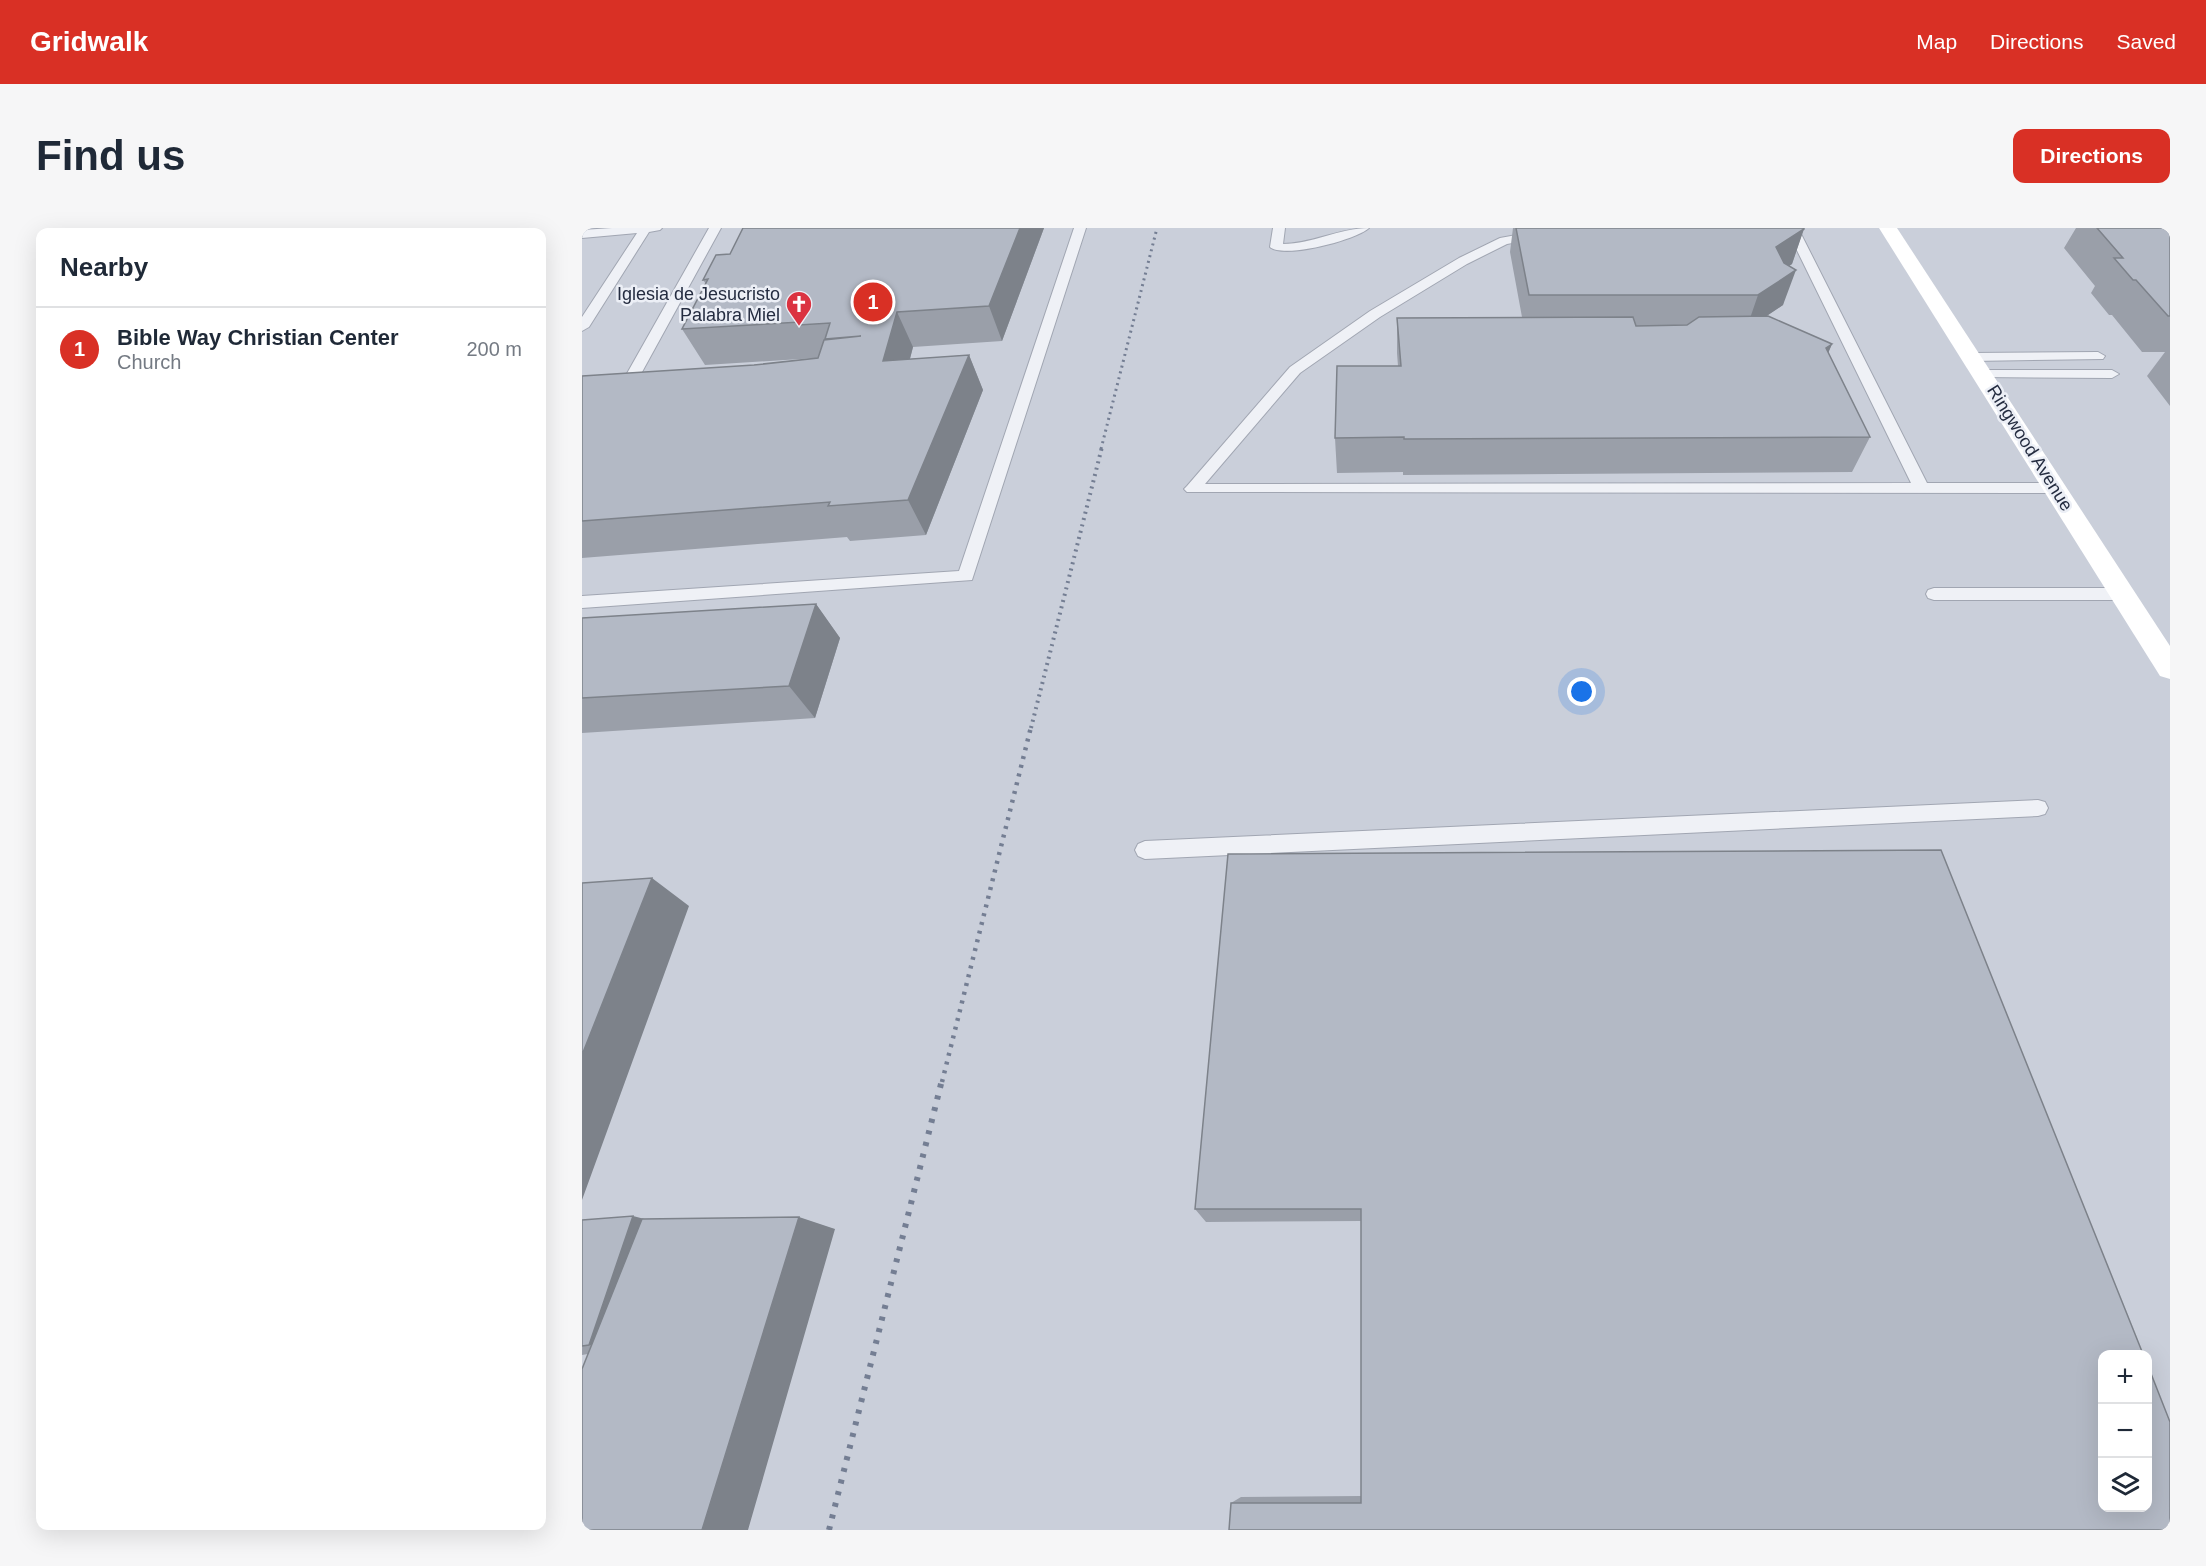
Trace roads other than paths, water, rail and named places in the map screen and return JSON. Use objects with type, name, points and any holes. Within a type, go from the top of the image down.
[{"type":"street","name":"Ringwood Avenue","points":[[1888,228],[2170,669]]},
{"type":"lane","points":[[582,327],[646,228]]},
{"type":"lane","points":[[582,234],[658,228]]},
{"type":"lane","points":[[582,392],[620,388],[630,380],[715,228]]},
{"type":"lane","points":[[582,602],[966,576],[1080,228]]},
{"type":"lane","points":[[1279,228],[1276,247],[1300,248],[1323,243],[1363,228]]},
{"type":"lane","points":[[1572,228],[1504,241],[1463,261],[1366,320],[1295,370],[1192,489],[2056,488]]},
{"type":"lane","points":[[1792,228],[1922,489]]},
{"type":"lane","points":[[1977,365],[2098,356]]},
{"type":"lane","points":[[1977,365],[2112,374]]},
{"type":"lane","points":[[1934,594],[2121,594]]},
{"type":"lane","points":[[1145,850],[2038,808]]},
{"type":"railway","points":[[1101,449],[1157,228]]},
{"type":"railway","points":[[1031,728],[1102,447]]},
{"type":"railway","points":[[942,1082],[1031,727]]},
{"type":"railway","points":[[829,1530],[942,1080]]},
{"type":"place","name":"Bible Way Christian Center","points":[[873,302]]},
{"type":"place","name":"Iglesia de Jesucristo Palabra Miel","points":[[799,327]]}]
